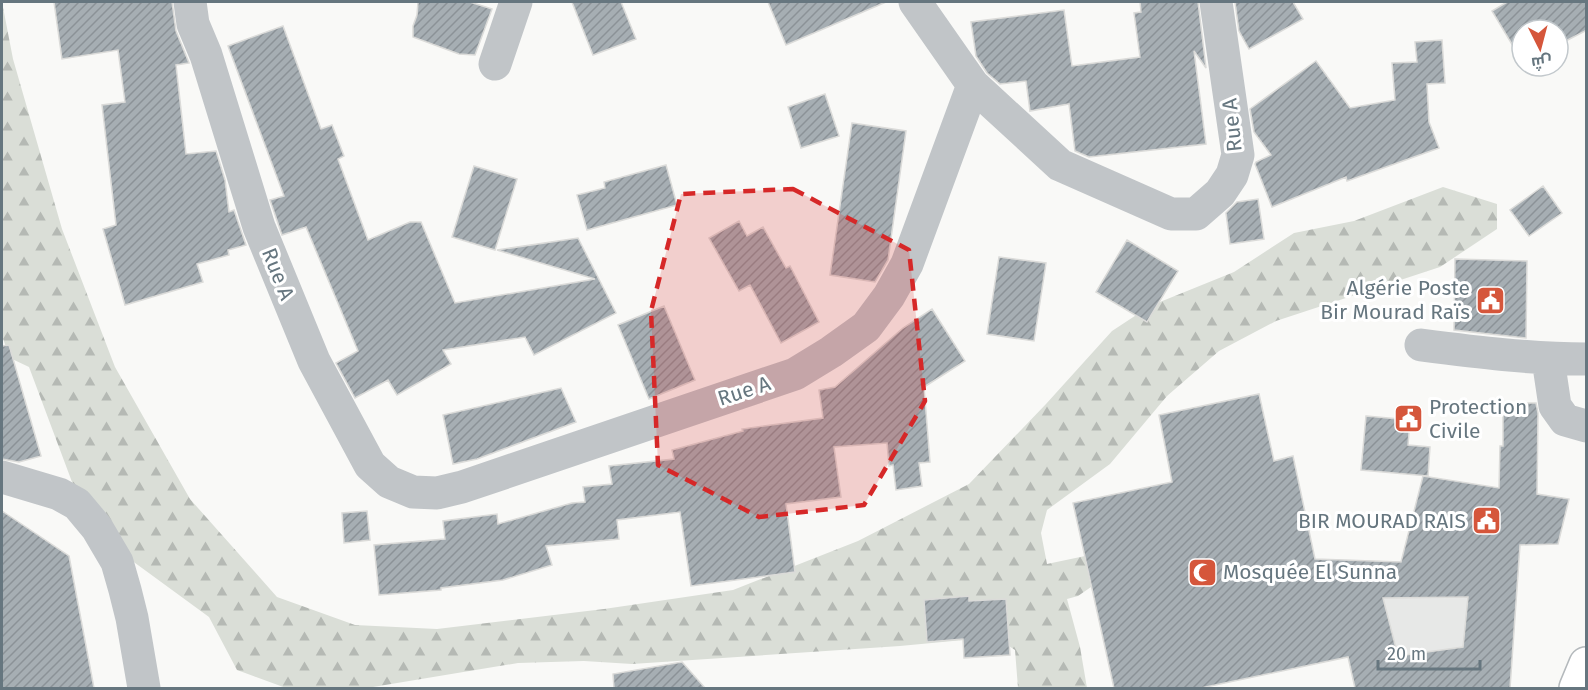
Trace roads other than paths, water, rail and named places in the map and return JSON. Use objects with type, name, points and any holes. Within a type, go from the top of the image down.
[{"type":"main road","points":[[1576,688],[1587,663]]},
{"type":"street","name":"Rue A","points":[[190,2],[193,24],[206,55],[259,227],[314,361],[370,465],[389,482],[413,492],[437,493],[462,487],[795,374],[866,327],[889,296],[907,264],[973,85],[1060,165],[1171,214],[1196,214],[1220,193],[1232,176],[1238,154],[1216,2]]},
{"type":"street","points":[[495,64],[516,2]]},
{"type":"street","points":[[915,2],[973,85]]},
{"type":"street","points":[[1421,345],[1548,359],[1587,359]]},
{"type":"street","points":[[1548,359],[1555,406],[1565,420],[1587,426]]},
{"type":"street","points":[[2,477],[59,494],[76,504],[97,528],[117,562],[132,618],[144,688]]},
{"type":"place","name":"Algérie Poste Bir Mourad Raïs","points":[[1491,300]]},
{"type":"place","name":"Protection Civile","points":[[1408,419]]},
{"type":"place","name":"BIR MOURAD RAIS","points":[[1487,521]]},
{"type":"place","name":"Mosquée El Sunna","points":[[1202,572]]}]
